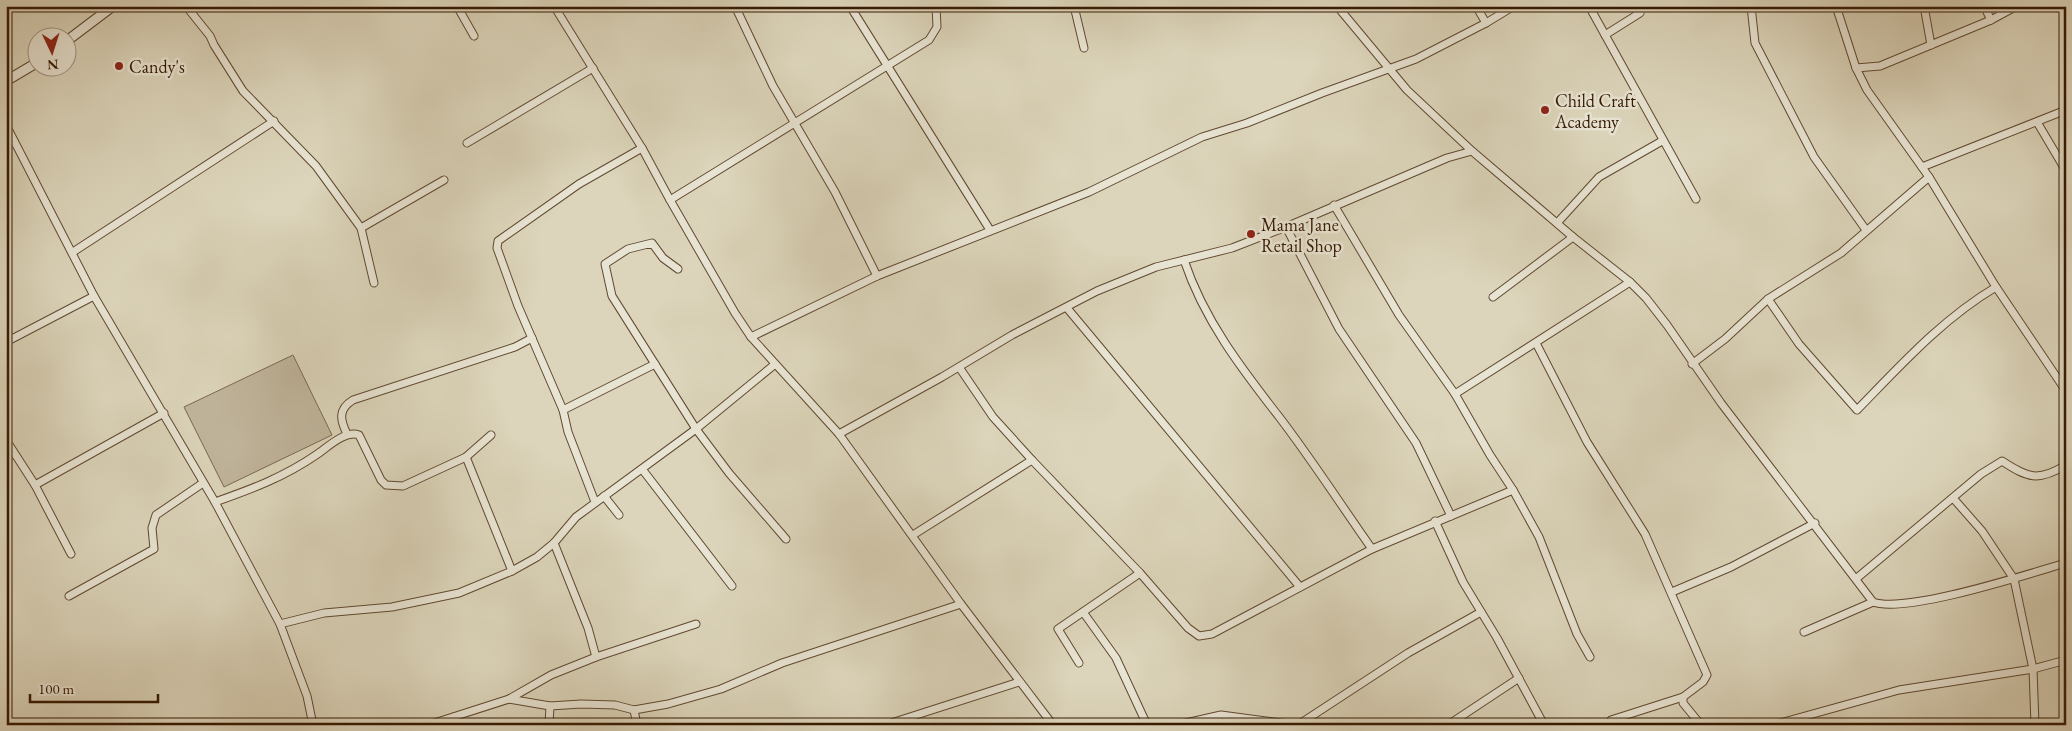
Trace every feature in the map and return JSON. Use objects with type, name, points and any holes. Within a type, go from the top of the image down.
[{"type":"street","points":[[78,32],[113,6]]},
{"type":"street","points":[[186,6],[210,36],[214,46],[243,91],[316,166],[362,228],[374,283]]},
{"type":"street","points":[[457,6],[474,36]]},
{"type":"street","points":[[554,6],[642,148],[670,200],[751,337],[774,366],[839,434],[1018,682],[1053,725]]},
{"type":"street","points":[[735,6],[773,86],[796,122],[835,192],[877,276]]},
{"type":"street","points":[[850,6],[990,230]]},
{"type":"street","points":[[670,200],[929,40],[937,27],[936,6]]},
{"type":"street","points":[[1074,6],[1084,48]]},
{"type":"street","points":[[1337,6],[1391,68],[1407,90],[1472,151],[1558,222],[1573,237],[1630,282],[1667,325],[1692,364],[1857,578],[1867,596],[1874,602],[1882,605],[1932,599],[2014,579],[2066,563]]},
{"type":"street","points":[[1476,6],[1486,24]]},
{"type":"street","points":[[751,337],[877,276],[1090,192],[1202,137],[1247,123],[1322,92],[1416,59],[1486,24],[1514,6]]},
{"type":"street","points":[[1589,6],[1662,141],[1696,199]]},
{"type":"street","points":[[1750,6],[1755,43],[1814,157],[1866,230]]},
{"type":"street","points":[[1836,6],[1856,68],[1867,90],[1922,166],[1996,287],[2066,391]]},
{"type":"street","points":[[1924,6],[1931,45]]},
{"type":"street","points":[[1984,6],[1991,20]]},
{"type":"street","points":[[1856,68],[1880,66],[1991,20],[2017,6]]},
{"type":"street","points":[[1605,35],[1640,13]]},
{"type":"street","points":[[6,81],[28,68]]},
{"type":"street","points":[[467,143],[593,68]]},
{"type":"street","points":[[1922,166],[2066,110]]},
{"type":"street","points":[[72,252],[274,121]]},
{"type":"street","points":[[2037,122],[2066,171]]},
{"type":"street","points":[[6,125],[94,296],[164,413],[203,483],[216,502],[280,624],[307,696],[313,725]]},
{"type":"street","points":[[1558,222],[1599,177],[1662,141]]},
{"type":"street","points":[[595,502],[568,432],[562,410],[500,256],[498,241],[580,184],[642,148]]},
{"type":"street","points":[[839,434],[1012,335],[1097,291],[1156,267],[1232,248],[1447,158],[1472,151]]},
{"type":"street","points":[[1692,364],[1726,339],[1768,298],[1841,253],[1929,177]]},
{"type":"street","points":[[362,228],[444,180]]},
{"type":"street","points":[[1334,205],[1399,315],[1455,394],[1490,455],[1513,490],[1539,538],[1577,634],[1590,657]]},
{"type":"street","points":[[1286,227],[1339,328],[1416,442],[1451,516]]},
{"type":"street","points":[[1492,297],[1573,237]]},
{"type":"street","points":[[678,269],[663,258],[652,243],[628,249],[605,264],[612,296],[696,429],[729,473],[786,539]]},
{"type":"street","points":[[1184,260],[1192,285],[1208,318],[1259,394],[1280,418],[1372,549]]},
{"type":"street","points":[[1455,394],[1630,282]]},
{"type":"street","points":[[1768,298],[1799,344],[1857,410],[1920,345],[1961,310],[1996,287]]},
{"type":"street","points":[[6,342],[94,296]]},
{"type":"street","points":[[1067,308],[1300,586]]},
{"type":"street","points":[[347,434],[340,420],[341,413],[346,405],[353,400],[515,346],[532,338]]},
{"type":"street","points":[[1536,343],[1587,442],[1645,534],[1707,675],[1703,682],[1683,697],[1611,720]]},
{"type":"street","points":[[562,410],[655,364]]},
{"type":"street","points":[[280,624],[324,614],[392,607],[459,593],[512,571],[537,557],[554,543],[576,517],[696,429],[774,366]]},
{"type":"street","points":[[959,367],[994,417],[1032,460],[1140,573],[1188,628],[1199,636],[1212,634],[1372,549],[1434,521],[1451,516],[1513,490]]},
{"type":"street","points":[[35,485],[164,413]]},
{"type":"street","points":[[216,502],[268,484],[291,472],[347,434],[359,435],[380,480],[386,485],[403,486],[466,457],[491,435]]},
{"type":"street","points":[[6,440],[35,485],[71,554]]},
{"type":"street","points":[[466,457],[512,571]]},
{"type":"street","points":[[913,534],[1032,460]]},
{"type":"street","points":[[1857,578],[1981,474],[2002,461],[2021,474],[2038,478],[2066,465]]},
{"type":"street","points":[[642,469],[732,586]]},
{"type":"street","points":[[68,596],[154,549],[152,528],[156,516],[203,483]]},
{"type":"street","points":[[604,496],[619,515]]},
{"type":"street","points":[[1953,498],[1982,531],[2014,579],[2033,669],[2035,725]]},
{"type":"street","points":[[1434,521],[1463,582],[1544,725]]},
{"type":"street","points":[[1672,592],[1732,567],[1815,523]]},
{"type":"street","points":[[554,543],[588,628],[596,657]]},
{"type":"street","points":[[1079,663],[1058,629],[1140,573]]},
{"type":"street","points":[[1804,632],[1874,602]]},
{"type":"street","points":[[509,699],[550,706],[581,704],[615,705],[634,710],[668,704],[721,689],[782,663],[961,604]]},
{"type":"street","points":[[1083,612],[1116,658],[1147,725]]},
{"type":"street","points":[[1177,725],[1221,715],[1297,725],[1408,653],[1481,612]]},
{"type":"street","points":[[428,725],[455,721],[509,699],[551,675],[596,657],[696,624]]},
{"type":"street","points":[[1773,725],[1899,690],[2033,669],[2066,660]]},
{"type":"street","points":[[1448,725],[1519,678]]},
{"type":"street","points":[[885,725],[1018,682]]},
{"type":"street","points":[[1683,697],[1684,703],[1701,725]]},
{"type":"street","points":[[549,725],[550,706]]},
{"type":"street","points":[[634,710],[637,725]]},
{"type":"shaded area","points":[[293,355],[332,435],[224,487],[184,407]]},
{"type":"place","name":"Candy's","points":[[119,66]]},
{"type":"place","name":"Child Craft Academy","points":[[1545,110]]},
{"type":"place","name":"Mama Jane Retail Shop","points":[[1251,234]]}]
